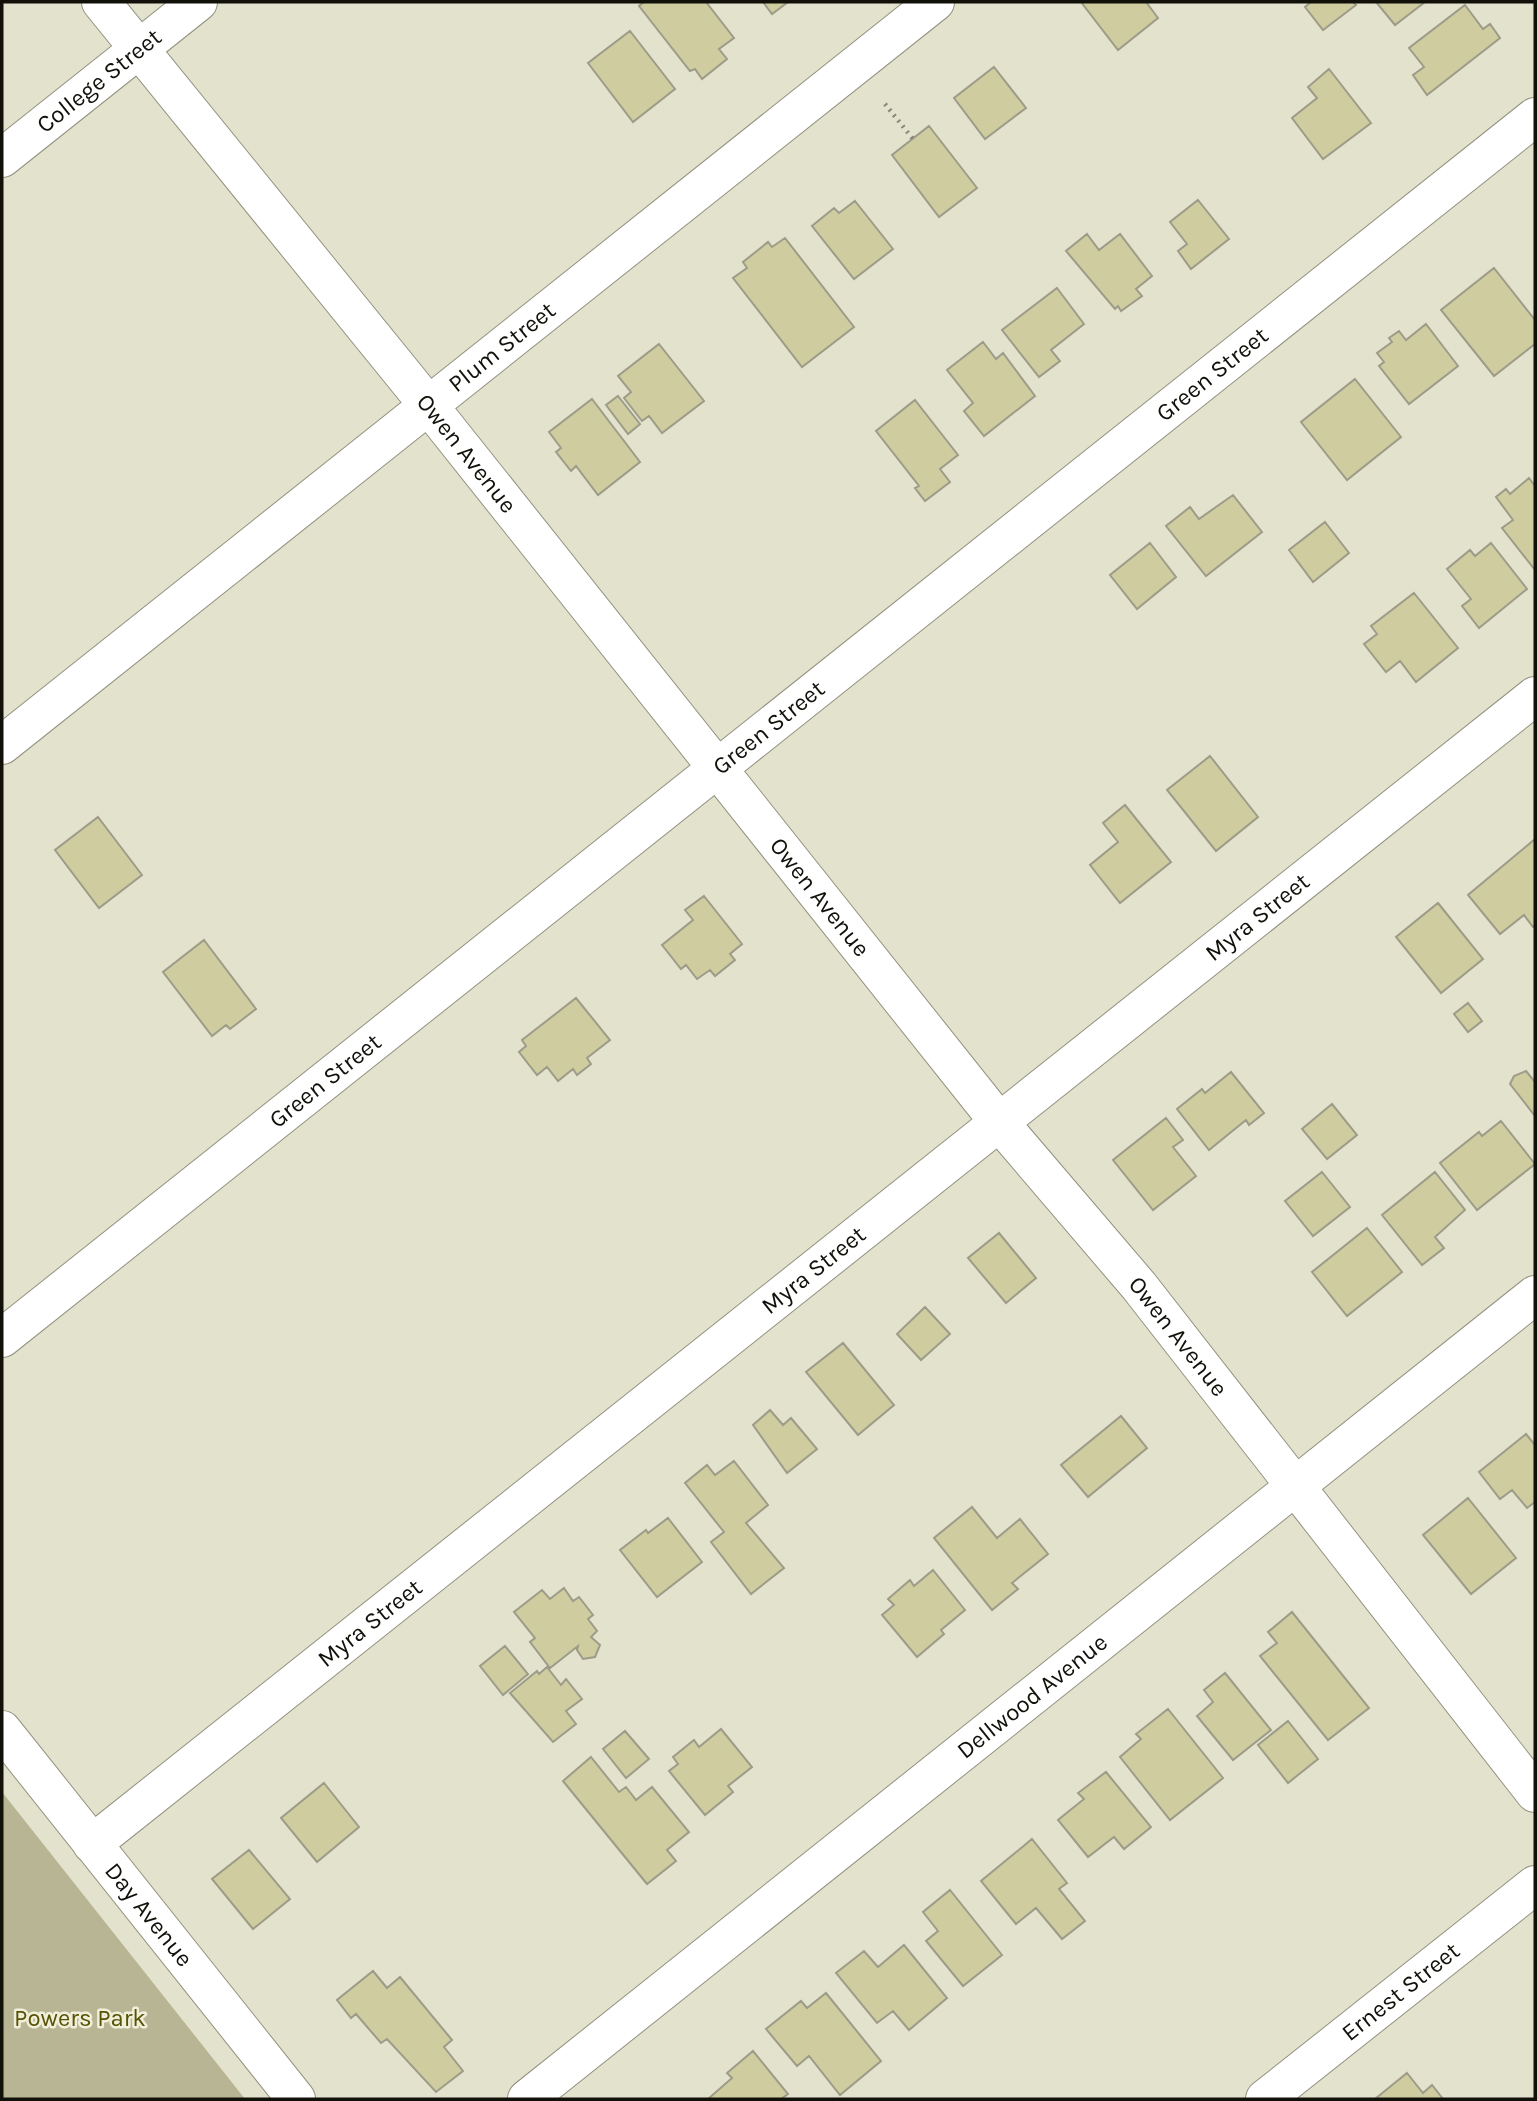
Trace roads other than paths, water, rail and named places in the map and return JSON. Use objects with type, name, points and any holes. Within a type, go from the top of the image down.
[{"type":"street","name":"Owen Avenue","points":[[101,2],[137,50],[429,406],[999,1122],[1139,1286],[1293,1487],[1535,1794]]},
{"type":"street","name":"College Street","points":[[2,158],[198,2]]},
{"type":"street","name":"Plum Street","points":[[2,745],[934,2]]},
{"type":"street","name":"Green Street","points":[[2,1338],[1535,117]]},
{"type":"street","name":"Myra Street","points":[[92,1844],[1535,696]]},
{"type":"street","name":"Dellwood Avenue","points":[[527,2099],[1535,1294]]},
{"type":"street","name":"Day Avenue","points":[[2,1730],[296,2099]]},
{"type":"street","name":"Ernest Street","points":[[1265,2099],[1535,1885]]},
{"type":"park label","name":"Powers Park","points":[[80,2018]]}]
